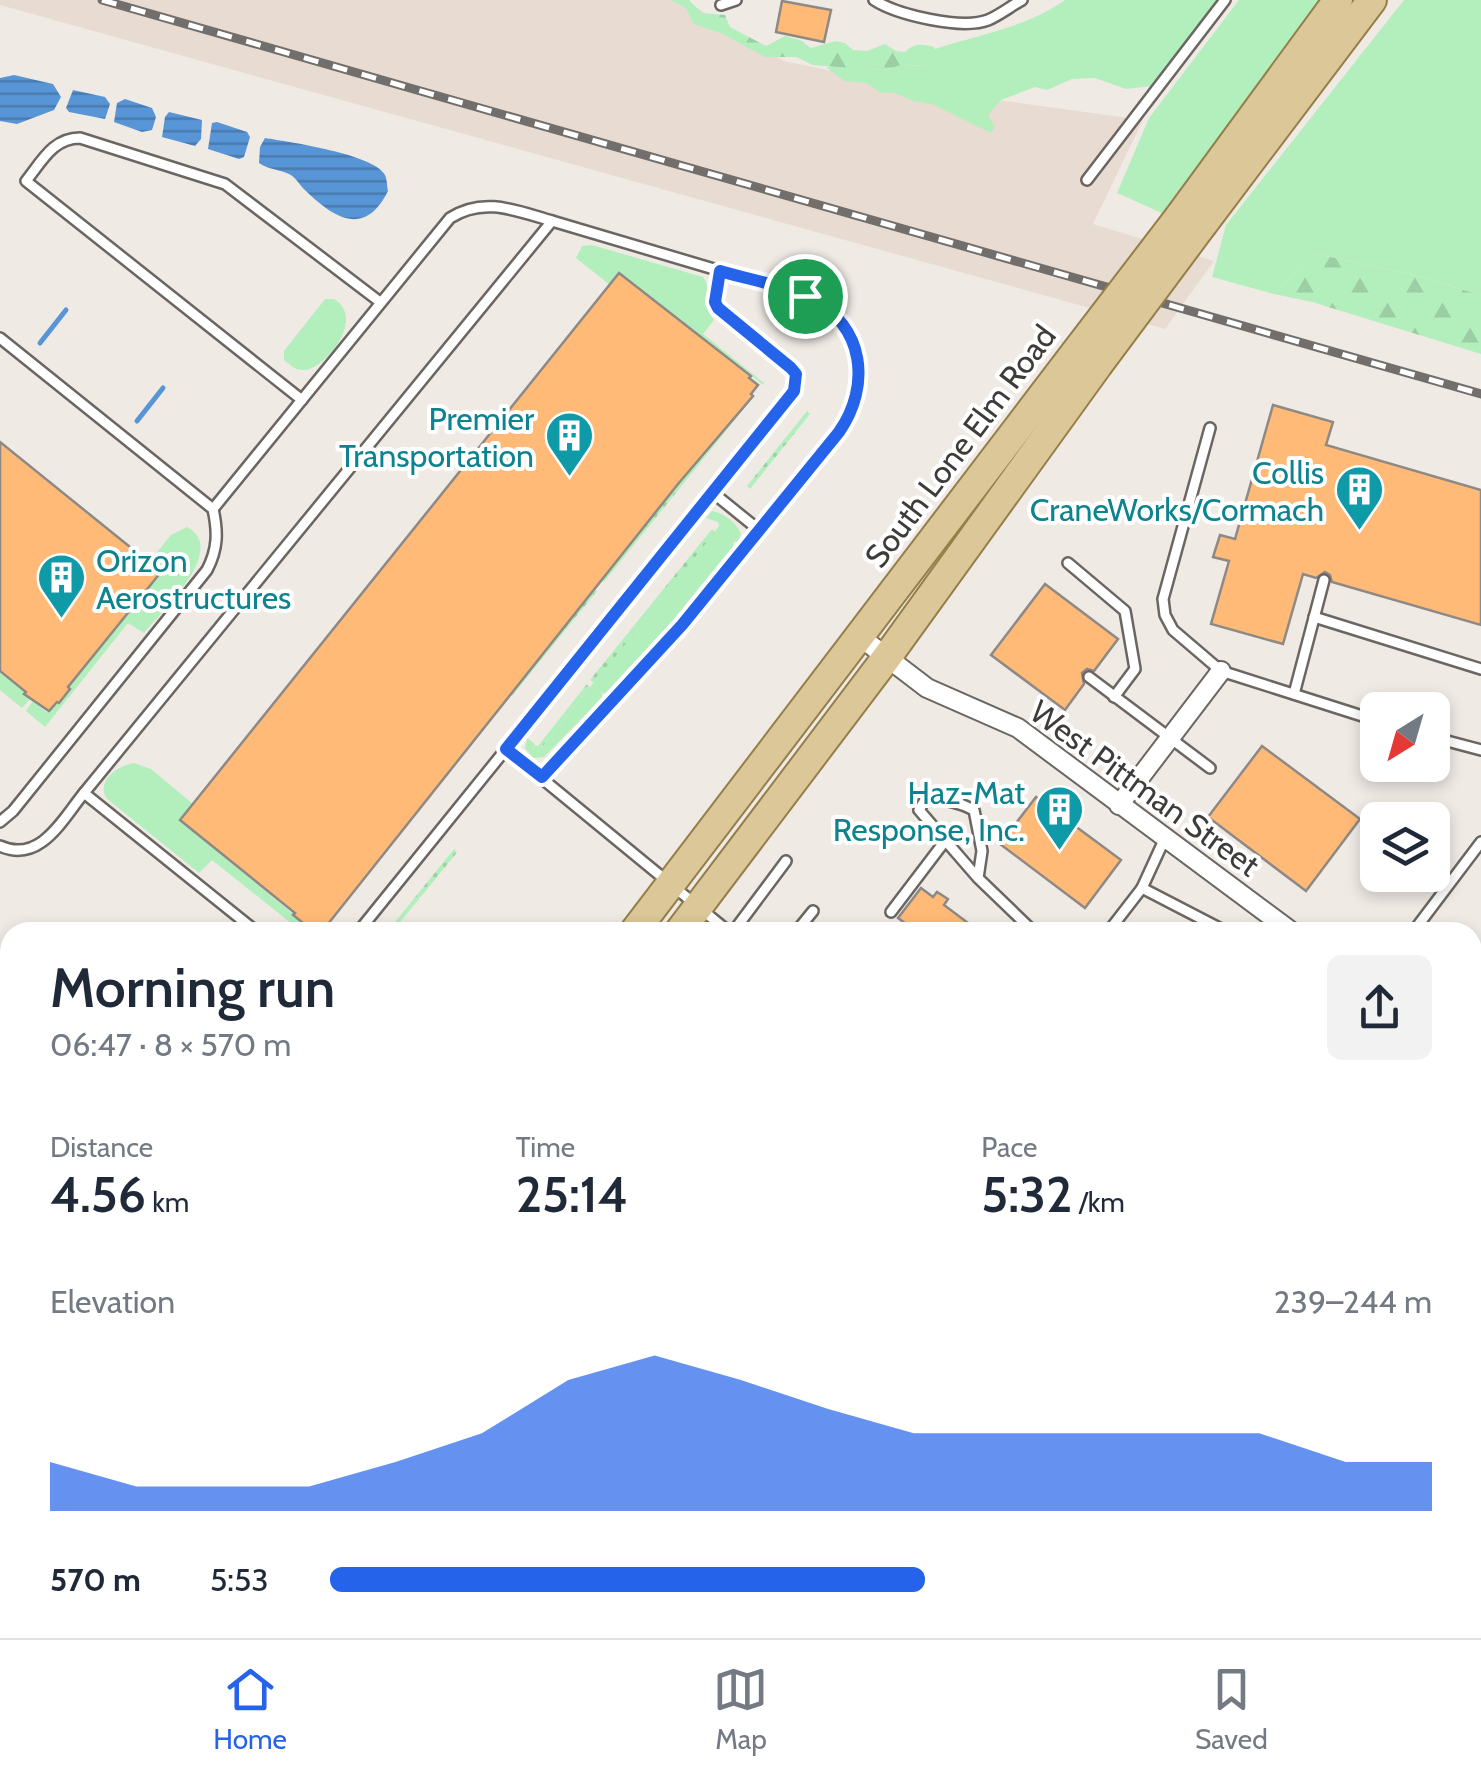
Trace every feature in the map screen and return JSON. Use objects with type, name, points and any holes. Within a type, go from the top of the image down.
[{"type":"main road","name":"South Lone Elm Road","points":[[1191,221],[1338,0]]},
{"type":"main road","name":"South Lone Elm Road","points":[[641,922],[859,636],[1087,359],[1191,221],[1372,0]]},
{"type":"main road","name":"South Lone Elm Road","points":[[687,922],[887,657],[1087,359]]},
{"type":"street","name":"West Pittman Street","points":[[859,636],[927,688],[1018,728],[1278,922]]},
{"type":"street","points":[[1119,804],[1221,671]]},
{"type":"lane","points":[[721,6],[736,0]]},
{"type":"lane","points":[[874,0],[890,11],[938,21],[984,22],[1022,0]]},
{"type":"lane","points":[[1087,180],[1225,0]]},
{"type":"lane","points":[[302,400],[26,180],[55,144],[67,138],[80,138],[225,184],[380,302]]},
{"type":"lane","points":[[0,822],[13,811],[207,570],[216,546],[214,509],[442,225],[460,211],[487,205],[805,296],[841,323],[858,354],[859,384],[848,419],[676,633],[542,777]]},
{"type":"lane","points":[[0,846],[16,852],[42,844],[552,221]]},
{"type":"lane","points":[[366,922],[794,391],[797,382],[791,368],[718,308],[715,302],[720,271]]},
{"type":"lane","points":[[0,338],[214,509]]},
{"type":"lane","points":[[1210,428],[1163,600],[1172,630],[1221,671],[1360,714]]},
{"type":"lane","points":[[712,492],[759,530]]},
{"type":"lane","points":[[1068,564],[1125,611],[1135,669],[1114,697]]},
{"type":"lane","points":[[1294,694],[1324,580]]},
{"type":"lane","points":[[1314,617],[1481,669]]},
{"type":"lane","points":[[1089,678],[1210,768]]},
{"type":"lane","points":[[1450,742],[1481,750]]},
{"type":"lane","points":[[506,749],[719,922]]},
{"type":"lane","points":[[84,793],[245,922]]},
{"type":"lane","points":[[978,878],[982,851],[974,810],[936,798],[924,800],[919,810],[978,878],[1024,922]]},
{"type":"lane","points":[[1116,922],[1142,888],[1165,838]]},
{"type":"lane","points":[[891,912],[945,840]]},
{"type":"lane","points":[[1421,922],[1481,842]]},
{"type":"lane","points":[[739,922],[786,861]]},
{"type":"lane","points":[[1142,888],[1208,922]]},
{"type":"lane","points":[[803,922],[812,910]]},
{"type":"shaded area","points":[[0,0],[684,0],[784,61],[919,89],[1143,120],[1093,224],[1214,261],[1165,329],[0,5]]},
{"type":"green space","points":[[670,0],[689,0],[702,13],[725,15],[730,27],[766,46],[785,36],[811,48],[836,41],[853,50],[867,51],[885,44],[905,52],[926,45],[934,47],[939,57],[928,66],[901,65],[882,71],[864,66],[813,65],[796,57],[765,57],[723,34],[694,24],[685,7]]},
{"type":"green space","points":[[1065,0],[1218,0],[1152,86],[1126,89],[1095,78],[1072,79],[1047,90],[1035,87],[1001,100],[988,115],[995,127],[991,133],[932,104],[881,93],[866,83],[844,81],[826,67],[864,66],[882,71],[901,65],[928,66],[935,49],[1018,24]]},
{"type":"green space","points":[[1239,0],[1325,0],[1166,215],[1117,193],[1149,118]]},
{"type":"green space","points":[[1404,0],[1481,0],[1481,295],[1413,275],[1312,253],[1274,294],[1212,277],[1226,225]]},
{"type":"green space","points":[[592,245],[703,277],[714,320],[703,334],[763,385],[737,364],[610,285],[576,258],[582,246]]},
{"type":"green space","points":[[1312,253],[1413,275],[1481,295],[1481,354],[1274,294]]},
{"type":"green space","points":[[325,299],[334,299],[343,308],[344,330],[322,361],[305,370],[296,369],[284,360],[284,351]]},
{"type":"green space","points":[[743,404],[746,406],[604,582],[601,580]]},
{"type":"green space","points":[[807,411],[810,414],[750,489],[747,486]]},
{"type":"green space","points":[[712,511],[736,526],[741,534],[737,543],[734,541],[668,628],[605,694],[602,692],[602,698],[544,757],[533,758],[525,748],[527,738],[538,752],[719,526],[706,518]]},
{"type":"green space","points":[[187,527],[198,537],[201,550],[177,596],[144,633],[128,623],[45,727],[26,711],[33,701],[48,713],[70,690],[68,687],[161,572],[149,562],[171,535]]},
{"type":"green space","points":[[712,529],[715,532],[594,683],[590,680]]},
{"type":"green space","points":[[594,589],[597,591],[512,696],[510,694]]},
{"type":"green space","points":[[0,671],[32,697],[22,708],[0,690]]},
{"type":"green space","points":[[587,684],[590,687],[538,752],[533,751],[533,745],[538,746]]},
{"type":"green space","points":[[134,763],[151,769],[193,804],[180,820],[303,922],[290,922],[212,860],[199,873],[106,798],[106,780],[121,767]]},
{"type":"green space","points":[[454,849],[455,855],[400,922],[395,922]]},
{"type":"water","points":[[14,75],[53,84],[61,97],[54,110],[17,124],[0,121],[0,78]]},
{"type":"water","points":[[73,90],[105,97],[110,104],[105,119],[69,112],[66,108]]},
{"type":"water","points":[[125,99],[152,108],[156,117],[152,130],[142,132],[114,122],[117,103]]},
{"type":"water","points":[[169,112],[202,120],[201,139],[195,146],[162,137]]},
{"type":"water","points":[[212,123],[247,132],[250,137],[244,157],[239,159],[208,149]]},
{"type":"water","points":[[265,138],[365,161],[385,175],[388,191],[370,214],[360,219],[339,215],[317,201],[291,175],[259,163]]},
{"type":"building","points":[[782,1],[831,10],[824,42],[776,32]]},
{"type":"building","points":[[619,273],[758,385],[330,922],[302,922],[180,820]]},
{"type":"building","name":"Collis CraneWorks/Cormach","points":[[1273,405],[1333,422],[1326,445],[1481,490],[1481,625],[1332,582],[1325,572],[1316,578],[1303,574],[1283,644],[1211,624],[1229,561],[1213,557],[1220,535],[1235,539]]},
{"type":"building","name":"Orizon Aerostructures","points":[[0,442],[161,572],[49,711],[0,671]]},
{"type":"building","points":[[1045,584],[1118,639],[1094,671],[1087,669],[1082,673],[1084,684],[1065,710],[991,655]]},
{"type":"building","points":[[1262,746],[1360,819],[1306,891],[1208,817]]},
{"type":"building","name":"Haz-Mat Response, Inc.","points":[[1036,797],[1121,860],[1085,908],[1000,844]]},
{"type":"building","points":[[921,888],[933,897],[937,892],[948,899],[944,905],[967,922],[903,922],[898,918]]},
{"type":"waterway","points":[[40,343],[66,310]]},
{"type":"waterway","points":[[137,421],[163,388]]},
{"type":"railway","points":[[102,0],[1481,394]]},
{"type":"place","name":"Premier Transportation","points":[[569,478]]},
{"type":"place","name":"Collis CraneWorks/Cormach","points":[[1359,532]]},
{"type":"place","name":"Orizon Aerostructures","points":[[61,620]]},
{"type":"place","name":"Haz-Mat Response, Inc.","points":[[1060,852]]},
{"type":"route","points":[[720,271],[805,296],[830,310],[858,354],[859,384],[848,419],[682,625],[542,777],[506,749],[794,391],[796,374],[791,368],[718,308],[715,302],[720,271]]}]
